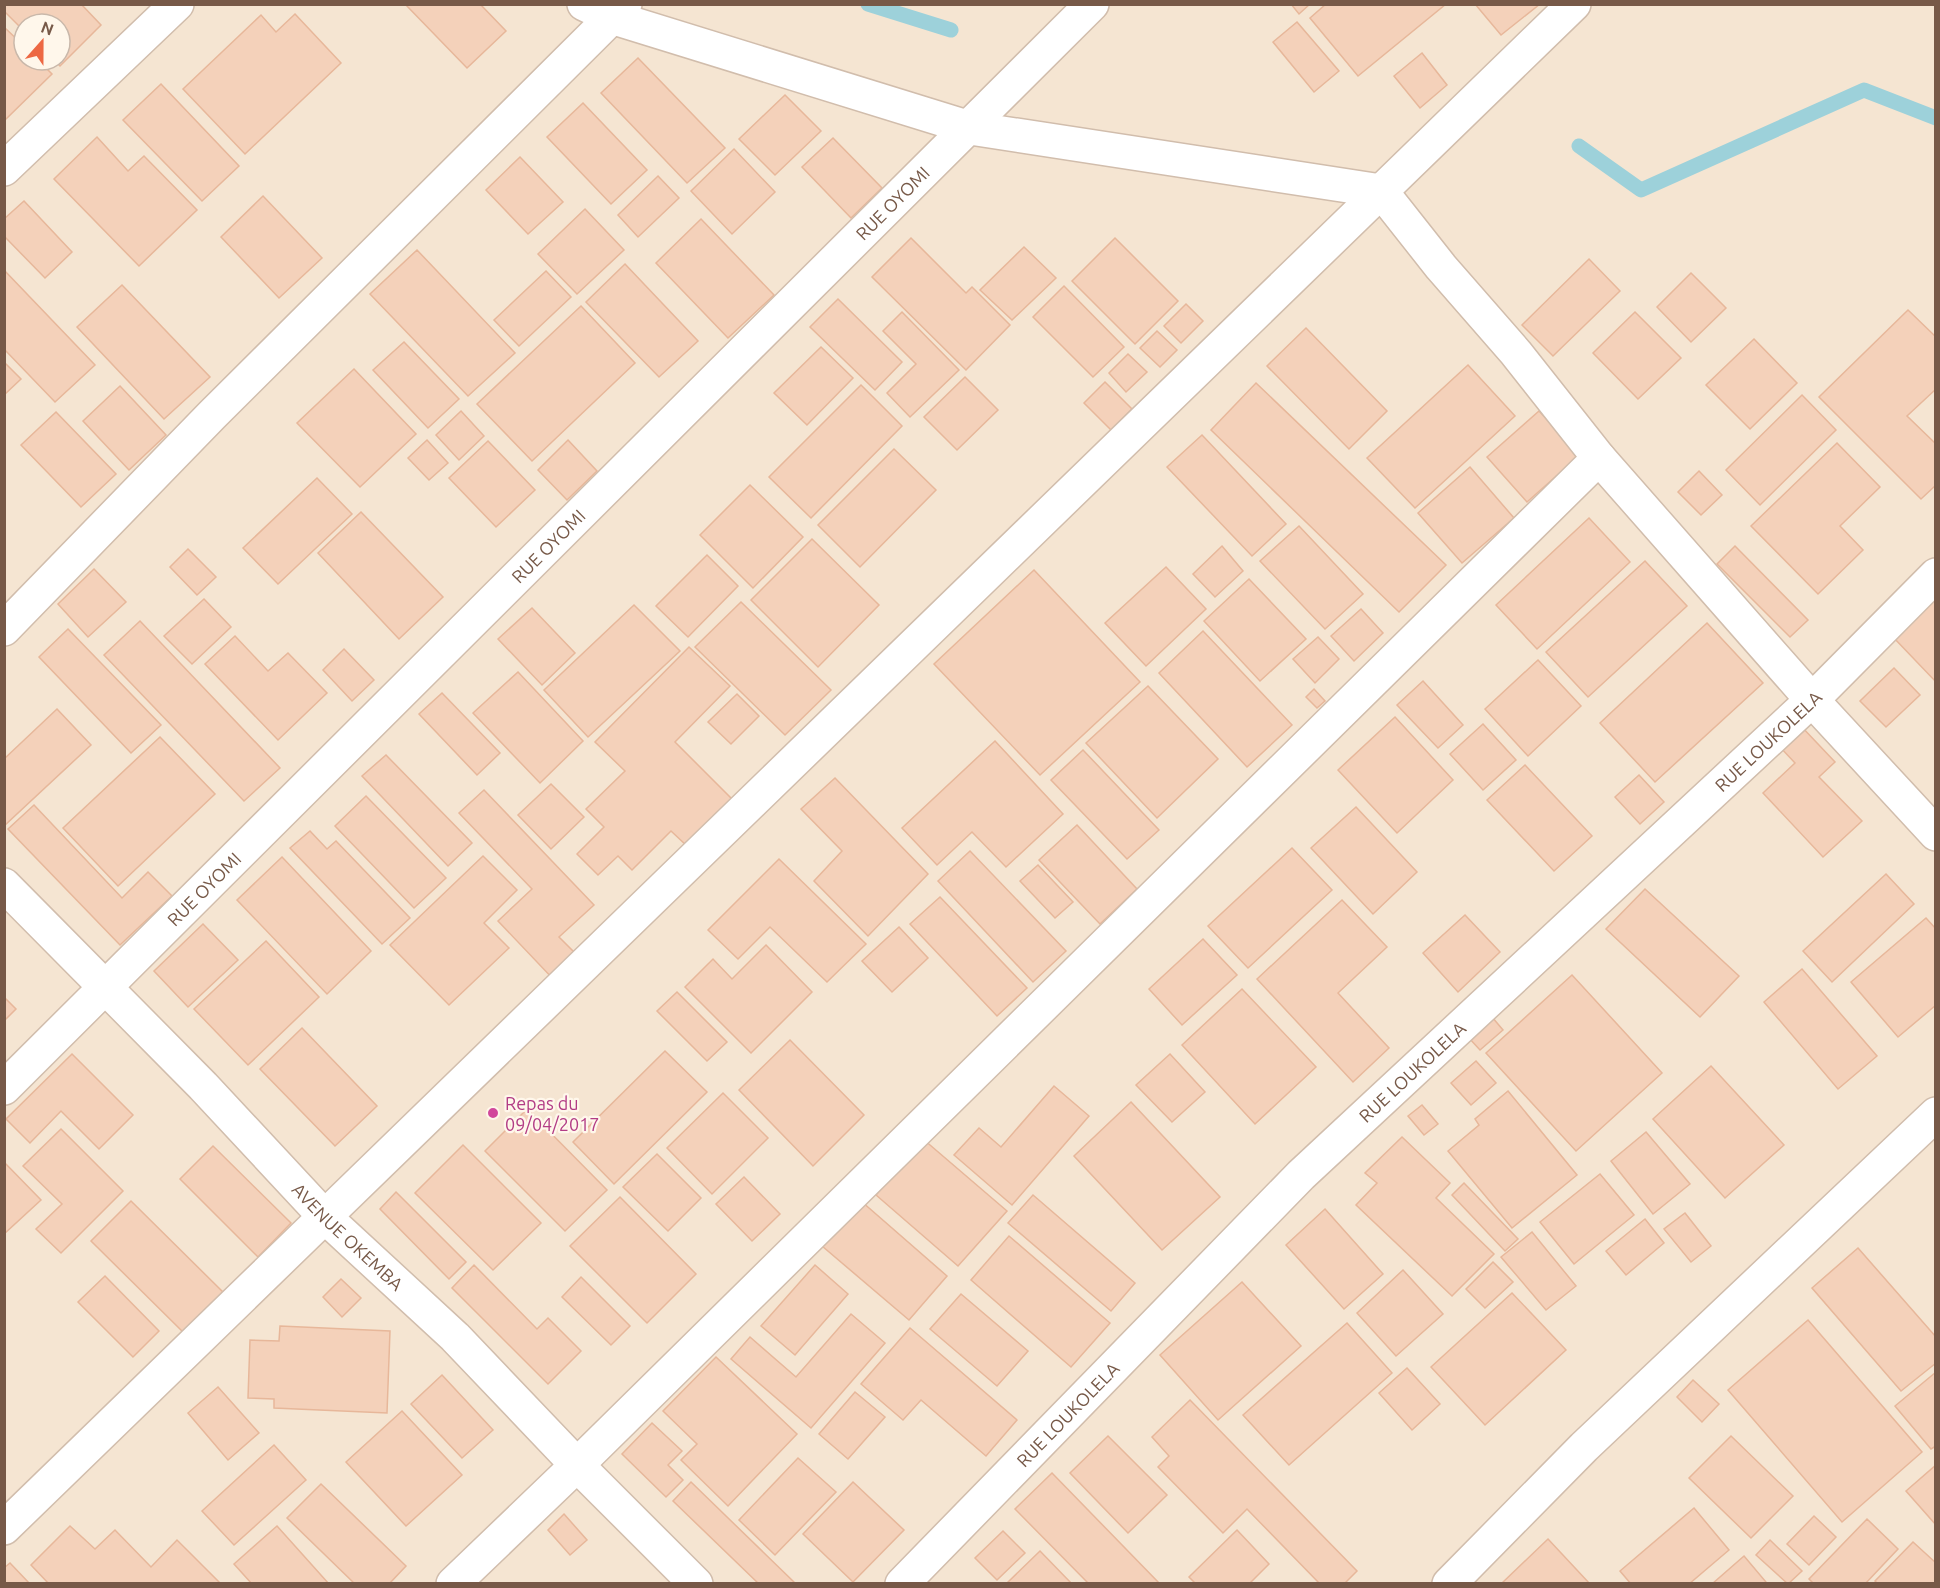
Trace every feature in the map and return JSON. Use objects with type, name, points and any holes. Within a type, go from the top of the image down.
[{"type":"street","points":[[4,169],[177,4]]},
{"type":"street","name":"RUE OYOMI","points":[[4,1088],[1092,4]]},
{"type":"street","points":[[4,1528],[1574,4]]},
{"type":"street","points":[[4,629],[607,9],[970,128],[1381,190],[1441,267],[1516,353],[1599,458],[1812,700],[1935,834]]},
{"type":"street","points":[[453,1584],[577,1465],[1599,458]]},
{"type":"street","name":"RUE LOUKOLELA","points":[[902,1584],[1301,1175],[1812,700],[1935,575]]},
{"type":"street","name":"AVENUE OKEMBA","points":[[4,885],[203,1086],[325,1217],[455,1337],[577,1465],[696,1584]]},
{"type":"street","points":[[1449,1584],[1584,1447],[1935,1114]]},
{"type":"shaded area","points":[[5,5],[1935,5],[1935,1583],[5,1583]]},
{"type":"building","points":[[4,4],[81,4],[101,25],[72,54],[72,12],[12,12],[12,19],[4,11]]},
{"type":"building","points":[[405,4],[480,4],[506,31],[467,68]]},
{"type":"building","points":[[1291,4],[1310,4],[1299,14]]},
{"type":"building","points":[[1326,4],[1446,4],[1358,76],[1310,18]]},
{"type":"building","points":[[1475,4],[1540,4],[1501,35]]},
{"type":"building","points":[[295,14],[341,63],[245,154],[183,89],[261,15],[276,32]]},
{"type":"building","points":[[1297,22],[1339,71],[1314,92],[1273,42]]},
{"type":"building","points":[[4,27],[12,35],[12,72],[50,72],[52,74],[5,120]]},
{"type":"building","points":[[1422,53],[1447,85],[1420,108],[1394,76]]},
{"type":"building","points":[[638,58],[725,148],[687,183],[601,93]]},
{"type":"building","points":[[161,84],[239,166],[202,201],[123,120]]},
{"type":"building","points":[[785,95],[821,131],[775,175],[739,139]]},
{"type":"building","points":[[583,103],[647,170],[611,204],[547,137]]},
{"type":"building","points":[[97,137],[128,171],[144,156],[197,210],[139,266],[54,179]]},
{"type":"building","points":[[833,138],[882,188],[851,218],[802,167]]},
{"type":"building","points":[[734,149],[775,192],[732,234],[691,191]]},
{"type":"building","points":[[520,157],[563,202],[528,234],[486,190]]},
{"type":"building","points":[[658,176],[679,198],[638,237],[618,215]]},
{"type":"building","points":[[263,196],[322,258],[279,298],[221,237]]},
{"type":"building","points":[[24,201],[72,252],[45,278],[4,236],[4,219]]},
{"type":"building","points":[[585,209],[624,250],[577,294],[538,254]]},
{"type":"building","points":[[701,219],[774,295],[728,338],[656,263]]},
{"type":"building","points":[[911,238],[966,293],[972,287],[1010,325],[966,370],[872,277]]},
{"type":"building","points":[[1115,238],[1178,301],[1135,344],[1072,281]]},
{"type":"building","points":[[1024,247],[1056,278],[1012,320],[980,290]]},
{"type":"building","points":[[417,250],[515,353],[468,396],[370,294]]},
{"type":"building","points":[[1589,259],[1620,291],[1553,356],[1522,325]]},
{"type":"building","points":[[625,264],[698,341],[659,377],[586,302]]},
{"type":"building","points":[[4,270],[95,365],[55,402],[4,349]]},
{"type":"building","points":[[546,271],[571,297],[519,346],[494,320]]},
{"type":"building","points":[[1691,273],[1726,308],[1691,342],[1657,307]]},
{"type":"building","points":[[122,285],[210,377],[164,419],[77,327]]},
{"type":"building","points":[[1064,286],[1124,347],[1093,377],[1033,317]]},
{"type":"building","points":[[838,299],[902,362],[875,390],[810,327]]},
{"type":"building","points":[[1186,304],[1203,321],[1181,343],[1164,326]]},
{"type":"building","points":[[581,306],[635,363],[532,461],[477,404]]},
{"type":"building","points":[[1908,310],[1936,337],[1936,389],[1907,416],[1936,444],[1936,485],[1921,499],[1819,397]]},
{"type":"building","points":[[902,312],[959,370],[910,417],[887,393],[916,364],[883,331]]},
{"type":"building","points":[[1635,312],[1681,358],[1638,399],[1593,353]]},
{"type":"building","points":[[1306,328],[1387,411],[1349,449],[1267,366]]},
{"type":"building","points":[[1157,331],[1177,350],[1160,367],[1140,348]]},
{"type":"building","points":[[1754,339],[1797,383],[1750,429],[1706,385]]},
{"type":"building","points":[[404,342],[459,399],[428,428],[373,370]]},
{"type":"building","points":[[821,347],[853,378],[807,425],[774,393]]},
{"type":"building","points":[[1128,354],[1147,372],[1126,392],[1109,373]]},
{"type":"building","points":[[4,362],[21,379],[4,395]]},
{"type":"building","points":[[1468,365],[1515,416],[1415,508],[1367,458]]},
{"type":"building","points":[[354,369],[416,434],[360,487],[297,423]]},
{"type":"building","points":[[965,377],[998,410],[957,450],[924,417]]},
{"type":"building","points":[[1105,382],[1132,409],[1111,430],[1084,403]]},
{"type":"building","points":[[1256,383],[1446,565],[1399,612],[1211,430]]},
{"type":"building","points":[[861,385],[902,426],[811,518],[769,477]]},
{"type":"building","points":[[120,386],[166,435],[129,470],[83,421]]},
{"type":"building","points":[[1802,395],[1836,430],[1760,505],[1726,470]]},
{"type":"building","points":[[461,411],[484,436],[459,460],[436,435]]},
{"type":"building","points":[[1539,411],[1580,455],[1527,502],[1487,457]]},
{"type":"building","points":[[56,412],[116,474],[81,507],[21,445]]},
{"type":"building","points":[[1202,435],[1286,524],[1252,556],[1167,467]]},
{"type":"building","points":[[427,440],[448,463],[429,480],[408,458]]},
{"type":"building","points":[[568,440],[597,471],[567,500],[538,470]]},
{"type":"building","points":[[488,441],[535,490],[496,527],[449,478]]},
{"type":"building","points":[[1837,443],[1880,487],[1840,526],[1863,550],[1818,594],[1751,526]]},
{"type":"building","points":[[894,449],[936,490],[860,567],[818,525]]},
{"type":"building","points":[[1470,467],[1514,518],[1462,563],[1418,513]]},
{"type":"building","points":[[1699,471],[1722,495],[1701,515],[1678,492]]},
{"type":"building","points":[[317,478],[352,514],[278,584],[243,548]]},
{"type":"building","points":[[750,485],[803,537],[753,588],[700,535]]},
{"type":"building","points":[[361,512],[443,597],[399,639],[318,553]]},
{"type":"building","points":[[1589,518],[1630,562],[1537,649],[1496,605]]},
{"type":"building","points":[[1299,526],[1363,594],[1325,629],[1260,561]]},
{"type":"building","points":[[812,539],[879,605],[818,667],[751,600]]},
{"type":"building","points":[[1222,546],[1243,571],[1215,597],[1193,574]]},
{"type":"building","points":[[1735,546],[1808,620],[1790,637],[1717,564]]},
{"type":"building","points":[[188,549],[216,577],[197,595],[170,567]]},
{"type":"building","points":[[707,555],[738,586],[688,637],[656,606]]},
{"type":"building","points":[[1645,561],[1687,606],[1588,697],[1546,652]]},
{"type":"building","points":[[1166,567],[1206,609],[1146,666],[1105,623]]},
{"type":"building","points":[[94,569],[126,602],[88,637],[58,604]]},
{"type":"building","points":[[1034,570],[1140,682],[1040,775],[934,664]]},
{"type":"building","points":[[1249,579],[1306,639],[1260,681],[1204,621]]},
{"type":"building","points":[[1936,596],[1936,682],[1893,637]]},
{"type":"building","points":[[204,599],[231,627],[192,664],[164,636]]},
{"type":"building","points":[[741,602],[831,690],[785,735],[695,647]]},
{"type":"building","points":[[634,605],[680,651],[588,737],[544,690]]},
{"type":"building","points":[[532,608],[575,653],[542,685],[498,639]]},
{"type":"building","points":[[1361,609],[1383,633],[1354,661],[1331,636]]},
{"type":"building","points":[[140,621],[280,768],[244,801],[104,655]]},
{"type":"building","points":[[1707,623],[1763,683],[1655,782],[1600,723]]},
{"type":"building","points":[[68,629],[161,725],[131,753],[39,657]]},
{"type":"building","points":[[1203,631],[1292,725],[1247,767],[1159,673]]},
{"type":"building","points":[[235,636],[268,671],[288,653],[327,693],[278,740],[205,664]]},
{"type":"building","points":[[1318,637],[1339,659],[1315,683],[1293,659]]},
{"type":"building","points":[[689,647],[730,686],[675,742],[733,800],[687,846],[671,831],[632,870],[618,856],[598,875],[577,854],[604,827],[586,809],[625,771],[595,742]]},
{"type":"building","points":[[344,649],[374,680],[352,701],[323,670]]},
{"type":"building","points":[[1538,660],[1581,706],[1528,756],[1485,709]]},
{"type":"building","points":[[1894,668],[1920,695],[1886,727],[1860,701]]},
{"type":"building","points":[[518,672],[583,741],[540,783],[473,713]]},
{"type":"building","points":[[1423,681],[1463,725],[1438,748],[1397,705]]},
{"type":"building","points":[[1148,686],[1218,759],[1157,818],[1086,743]]},
{"type":"building","points":[[1314,689],[1325,701],[1317,708],[1306,697]]},
{"type":"building","points":[[442,693],[500,753],[477,775],[419,714]]},
{"type":"building","points":[[737,694],[759,716],[731,744],[708,722]]},
{"type":"building","points":[[57,709],[91,745],[4,826],[4,759]]},
{"type":"building","points":[[1395,717],[1453,780],[1397,833],[1338,770]]},
{"type":"building","points":[[1483,724],[1516,760],[1483,790],[1450,754]]},
{"type":"building","points":[[1800,725],[1835,762],[1819,777],[1862,821],[1823,857],[1763,793],[1795,763],[1778,745]]},
{"type":"building","points":[[160,737],[215,794],[118,886],[63,828]]},
{"type":"building","points":[[995,741],[1063,814],[1006,867],[972,832],[937,865],[902,828]]},
{"type":"building","points":[[1083,750],[1159,830],[1127,859],[1051,780]]},
{"type":"building","points":[[386,755],[472,843],[448,866],[362,776]]},
{"type":"building","points":[[1525,765],[1592,836],[1554,871],[1487,800]]},
{"type":"building","points":[[1639,775],[1664,802],[1640,824],[1615,797]]},
{"type":"building","points":[[835,778],[928,874],[868,936],[814,881],[842,851],[801,809]]},
{"type":"building","points":[[551,784],[584,817],[551,849],[518,815]]},
{"type":"building","points":[[484,790],[594,905],[559,937],[581,959],[556,982],[498,921],[532,889],[459,813]]},
{"type":"building","points":[[366,796],[446,878],[414,908],[335,826]]},
{"type":"building","points":[[34,805],[122,898],[148,872],[172,896],[120,945],[8,829]]},
{"type":"building","points":[[1356,807],[1417,872],[1373,914],[1311,848]]},
{"type":"building","points":[[1077,825],[1137,889],[1100,924],[1039,860]]},
{"type":"building","points":[[310,831],[327,849],[336,841],[410,918],[382,944],[290,848]]},
{"type":"building","points":[[1292,848],[1332,890],[1248,968],[1208,926]]},
{"type":"building","points":[[970,851],[1066,951],[1033,982],[938,881]]},
{"type":"building","points":[[483,856],[517,890],[484,923],[509,948],[449,1005],[390,945]]},
{"type":"building","points":[[282,857],[371,951],[327,994],[237,900]]},
{"type":"building","points":[[779,859],[866,944],[827,982],[770,927],[738,959],[708,930]]},
{"type":"building","points":[[1038,865],[1073,902],[1055,918],[1020,881]]},
{"type":"building","points":[[1886,874],[1914,904],[1832,982],[1803,951]]},
{"type":"building","points":[[1645,889],[1739,976],[1700,1017],[1606,929]]},
{"type":"building","points":[[940,897],[1027,988],[997,1016],[910,924]]},
{"type":"building","points":[[1342,900],[1387,947],[1338,993],[1389,1048],[1353,1082],[1257,979]]},
{"type":"building","points":[[1465,915],[1500,952],[1458,992],[1423,953]]},
{"type":"building","points":[[1926,918],[1936,929],[1936,1005],[1898,1037],[1851,982]]},
{"type":"building","points":[[203,924],[238,960],[188,1007],[154,971]]},
{"type":"building","points":[[899,927],[928,958],[892,992],[862,961]]},
{"type":"building","points":[[1203,939],[1237,975],[1182,1025],[1149,989]]},
{"type":"building","points":[[266,941],[319,997],[248,1065],[194,1009]]},
{"type":"building","points":[[766,945],[812,992],[751,1053],[685,987],[713,959],[732,979]]},
{"type":"building","points":[[1802,969],[1877,1056],[1838,1089],[1764,1002]]},
{"type":"building","points":[[1572,975],[1662,1073],[1576,1151],[1486,1053]]},
{"type":"building","points":[[1242,989],[1316,1067],[1255,1124],[1182,1045]]},
{"type":"building","points":[[677,992],[727,1042],[707,1061],[657,1011]]},
{"type":"building","points":[[4,997],[16,1009],[4,1021]]},
{"type":"building","points":[[1492,1017],[1503,1030],[1480,1050],[1469,1038]]},
{"type":"building","points":[[302,1028],[377,1106],[335,1146],[260,1069]]},
{"type":"building","points":[[790,1040],[864,1115],[813,1166],[739,1090]]},
{"type":"building","points":[[665,1051],[707,1092],[614,1184],[573,1142]]},
{"type":"building","points":[[72,1054],[133,1115],[99,1149],[61,1111],[30,1143],[6,1119]]},
{"type":"building","points":[[1170,1054],[1205,1092],[1172,1122],[1136,1085]]},
{"type":"building","points":[[1476,1061],[1496,1083],[1471,1105],[1451,1083]]},
{"type":"building","points":[[1711,1066],[1784,1145],[1725,1198],[1653,1119]]},
{"type":"building","points":[[1054,1086],[1089,1116],[1012,1205],[954,1155],[979,1128],[1001,1147]]},
{"type":"building","points":[[1508,1091],[1577,1175],[1512,1228],[1448,1151],[1479,1125],[1475,1119]]},
{"type":"building","points":[[723,1093],[768,1138],[712,1194],[667,1148]]},
{"type":"building","points":[[1131,1102],[1220,1197],[1162,1250],[1074,1156]]},
{"type":"building","points":[[1422,1105],[1438,1124],[1424,1135],[1408,1116]]},
{"type":"building","points":[[527,1109],[607,1190],[565,1231],[485,1151]]},
{"type":"building","points":[[61,1129],[123,1191],[61,1253],[36,1229],[62,1204],[23,1166]]},
{"type":"building","points":[[1646,1132],[1690,1184],[1653,1214],[1611,1161]]},
{"type":"building","points":[[1402,1137],[1450,1183],[1436,1198],[1494,1254],[1452,1296],[1356,1205],[1377,1183],[1365,1173]]},
{"type":"building","points":[[923,1139],[1007,1211],[958,1266],[876,1195]]},
{"type":"building","points":[[463,1145],[541,1223],[493,1270],[415,1193]]},
{"type":"building","points":[[213,1146],[291,1223],[258,1257],[180,1179]]},
{"type":"building","points":[[657,1154],[701,1198],[668,1231],[623,1187]]},
{"type":"building","points":[[4,1162],[41,1200],[4,1234]]},
{"type":"building","points":[[1600,1174],[1634,1215],[1574,1264],[1540,1222]]},
{"type":"building","points":[[744,1177],[780,1214],[752,1241],[716,1204]]},
{"type":"building","points":[[1464,1183],[1518,1239],[1505,1251],[1452,1195]]},
{"type":"building","points":[[396,1192],[466,1262],[449,1279],[380,1209]]},
{"type":"building","points":[[1033,1195],[1135,1283],[1111,1311],[1008,1223]]},
{"type":"building","points":[[620,1197],[696,1274],[647,1323],[570,1246]]},
{"type":"building","points":[[131,1201],[227,1296],[187,1336],[91,1241]]},
{"type":"building","points":[[861,1201],[947,1276],[909,1320],[822,1246]]},
{"type":"building","points":[[1325,1209],[1383,1274],[1344,1309],[1286,1245]]},
{"type":"building","points":[[1685,1213],[1711,1246],[1691,1262],[1664,1229]]},
{"type":"building","points":[[1645,1219],[1664,1243],[1626,1275],[1606,1251]]},
{"type":"building","points":[[1532,1232],[1576,1286],[1546,1310],[1501,1257]]},
{"type":"building","points":[[1009,1236],[1110,1323],[1071,1367],[971,1280]]},
{"type":"building","points":[[1858,1248],[1936,1337],[1936,1363],[1901,1391],[1812,1288]]},
{"type":"building","points":[[1493,1262],[1513,1282],[1485,1308],[1466,1289]]},
{"type":"building","points":[[474,1265],[537,1329],[548,1318],[581,1351],[548,1384],[452,1288]]},
{"type":"building","points":[[815,1265],[848,1294],[795,1355],[761,1326]]},
{"type":"building","points":[[1403,1270],[1443,1314],[1396,1356],[1357,1313]]},
{"type":"building","points":[[105,1276],[159,1331],[133,1357],[78,1302]]},
{"type":"building","points":[[581,1277],[630,1326],[611,1345],[562,1297]]},
{"type":"building","points":[[341,1279],[361,1298],[342,1317],[323,1297]]},
{"type":"building","points":[[1242,1282],[1301,1346],[1218,1420],[1160,1355]]},
{"type":"building","points":[[1512,1293],[1566,1350],[1485,1425],[1431,1367]]},
{"type":"building","points":[[961,1294],[1028,1351],[997,1386],[930,1329]]},
{"type":"building","points":[[851,1314],[885,1343],[811,1428],[731,1359],[750,1337],[796,1377]]},
{"type":"building","points":[[1808,1320],[1922,1452],[1842,1522],[1728,1390]]},
{"type":"building","points":[[1347,1323],[1392,1373],[1289,1465],[1243,1415]]},
{"type":"building","points":[[280,1326],[390,1331],[387,1413],[274,1408],[274,1399],[248,1398],[250,1340],[279,1341]]},
{"type":"building","points":[[910,1328],[1017,1420],[986,1456],[921,1400],[903,1420],[861,1384]]},
{"type":"building","points":[[716,1357],[797,1434],[728,1506],[681,1460],[697,1444],[663,1411]]},
{"type":"building","points":[[1407,1368],[1440,1404],[1412,1430],[1379,1393]]},
{"type":"building","points":[[1936,1372],[1936,1446],[1931,1449],[1895,1406]]},
{"type":"building","points":[[442,1375],[493,1430],[462,1458],[411,1404]]},
{"type":"building","points":[[1693,1380],[1719,1404],[1702,1422],[1677,1397]]},
{"type":"building","points":[[218,1387],[259,1433],[228,1460],[188,1413]]},
{"type":"building","points":[[855,1392],[885,1417],[848,1459],[819,1434]]},
{"type":"building","points":[[1190,1400],[1357,1571],[1344,1584],[1320,1584],[1247,1509],[1223,1533],[1158,1467],[1169,1456],[1152,1437]]},
{"type":"building","points":[[402,1411],[462,1475],[406,1526],[346,1462]]},
{"type":"building","points":[[652,1423],[682,1451],[668,1465],[683,1480],[666,1497],[622,1454]]},
{"type":"building","points":[[1108,1436],[1167,1495],[1128,1533],[1070,1473]]},
{"type":"building","points":[[1731,1436],[1793,1496],[1751,1538],[1689,1478]]},
{"type":"building","points":[[274,1445],[306,1480],[234,1545],[202,1511]]},
{"type":"building","points":[[798,1458],[836,1492],[775,1555],[739,1520]]},
{"type":"building","points":[[1936,1465],[1936,1525],[1906,1491]]},
{"type":"building","points":[[1052,1473],[1160,1584],[1089,1584],[1015,1509]]},
{"type":"building","points":[[691,1482],[796,1584],[759,1584],[673,1501]]},
{"type":"building","points":[[853,1482],[904,1530],[853,1582],[803,1534]]},
{"type":"building","points":[[321,1484],[406,1566],[389,1584],[355,1584],[287,1518]]},
{"type":"building","points":[[1694,1508],[1729,1550],[1689,1584],[1631,1584],[1620,1571]]},
{"type":"building","points":[[564,1514],[587,1540],[570,1555],[548,1530]]},
{"type":"building","points":[[1814,1516],[1836,1537],[1809,1565],[1787,1544]]},
{"type":"building","points":[[1867,1519],[1898,1549],[1865,1584],[1814,1584],[1809,1579]]},
{"type":"building","points":[[70,1526],[95,1549],[115,1530],[151,1567],[177,1540],[221,1584],[49,1584],[31,1565]]},
{"type":"building","points":[[277,1526],[329,1584],[252,1584],[234,1564]]},
{"type":"building","points":[[1237,1530],[1269,1564],[1249,1584],[1196,1584],[1189,1577]]},
{"type":"building","points":[[1003,1531],[1025,1553],[997,1580],[975,1558]]},
{"type":"building","points":[[1548,1539],[1590,1584],[1501,1584]]},
{"type":"building","points":[[1770,1540],[1802,1571],[1788,1584],[1756,1555]]},
{"type":"building","points":[[1913,1542],[1936,1563],[1936,1584],[1878,1584],[1875,1581]]},
{"type":"building","points":[[1040,1551],[1072,1584],[1006,1584]]},
{"type":"building","points":[[1744,1556],[1766,1582],[1765,1584],[1712,1584]]},
{"type":"building","points":[[10,1563],[30,1584],[4,1584],[4,1568]]},
{"type":"waterway","points":[[868,4],[951,30]]},
{"type":"waterway","points":[[1579,146],[1641,190],[1864,90],[1936,118]]},
{"type":"place","name":"Repas du 09/04/2017","points":[[493,1113]]}]
